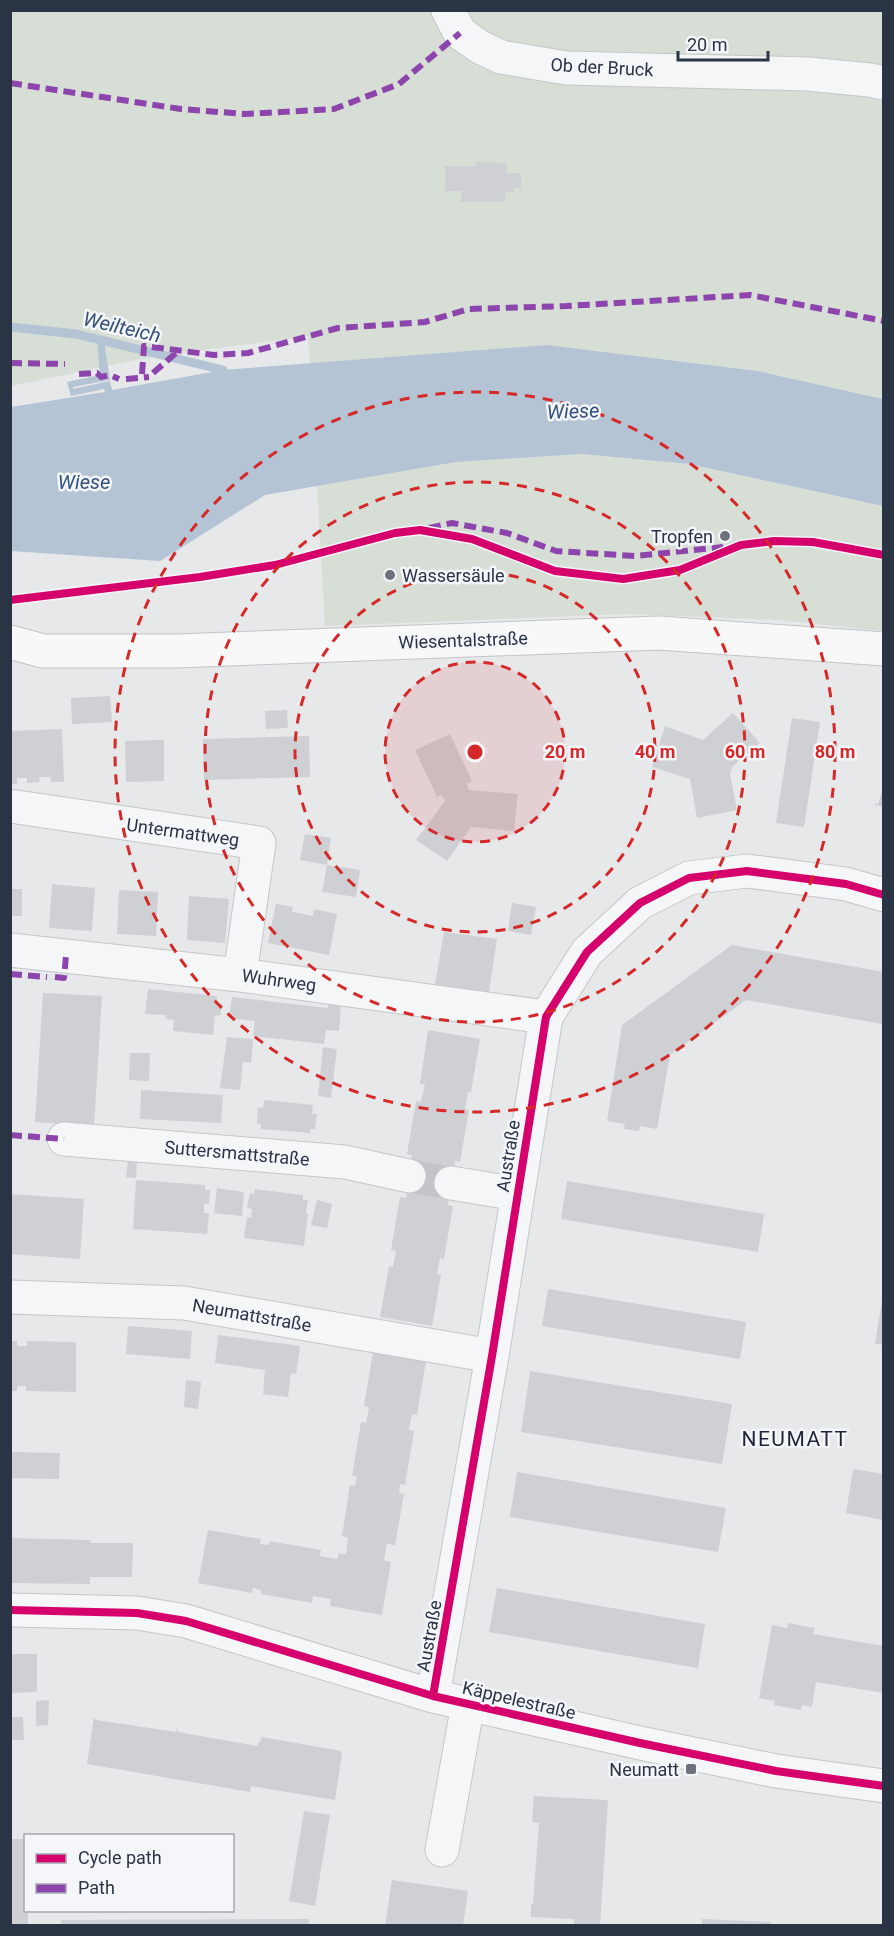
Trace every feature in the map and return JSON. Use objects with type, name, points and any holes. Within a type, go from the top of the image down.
[{"type":"main road","name":"Wiesentalstraße","points":[[10,642],[43,651],[176,651],[659,633],[884,650]]},
{"type":"main road","name":"Wiesentalstraße","points":[[10,661],[43,651]]},
{"type":"street","name":"Ob der Bruck","points":[[448,10],[460,33],[480,47],[501,57],[566,68],[808,74],[884,83]]},
{"type":"street","name":"Untermattweg","points":[[10,806],[259,843],[240,975]]},
{"type":"street","name":"Austraße","points":[[433,1696],[492,1356],[546,1017],[587,952],[640,903],[688,878],[747,871],[846,884],[884,895]]},
{"type":"street","name":"Wuhrweg","points":[[10,950],[240,975],[546,1017]]},
{"type":"street","name":"Suttersmattstraße","points":[[64,1139],[345,1162],[409,1176]]},
{"type":"street","points":[[452,1183],[517,1194]]},
{"type":"street","name":"Neumattstraße","points":[[10,1297],[184,1303],[492,1356]]},
{"type":"street","name":"Käppelestraße","points":[[10,1610],[137,1613],[186,1621],[433,1696],[776,1771],[884,1786]]},
{"type":"street","points":[[442,1850],[468,1704]]},
{"type":"shaded area","points":[[11,11],[883,11],[883,399],[758,371],[547,345],[310,364],[308,336],[140,359],[11,386]]},
{"type":"shaded area","points":[[581,454],[689,464],[883,506],[883,631],[778,620],[628,614],[325,626],[317,486],[456,462]]},
{"type":"water","name":"Wiese","points":[[97,339],[104,341],[110,380],[73,387],[73,389],[110,381],[112,390],[223,370],[547,345],[758,371],[883,399],[883,506],[689,464],[581,454],[456,462],[265,495],[160,561],[11,551],[11,407],[105,392],[104,389],[71,396],[67,382],[100,375]]},
{"type":"building","points":[[477,162],[507,163],[507,173],[521,173],[521,188],[514,188],[514,192],[506,191],[505,202],[461,202],[461,191],[445,191],[445,166],[476,166]]},
{"type":"building","points":[[110,696],[112,722],[72,724],[71,698]]},
{"type":"building","points":[[287,710],[288,728],[266,729],[265,711]]},
{"type":"building","points":[[733,713],[760,743],[732,767],[730,774],[737,810],[697,818],[690,779],[652,767],[665,726],[703,740]]},
{"type":"building","points":[[792,718],[820,722],[804,827],[776,823]]},
{"type":"building","points":[[62,729],[64,782],[51,782],[50,777],[39,777],[40,782],[27,783],[27,778],[17,778],[17,784],[10,784],[10,731]]},
{"type":"building","points":[[450,734],[472,781],[467,784],[469,790],[518,794],[514,831],[471,827],[447,861],[416,840],[445,801],[442,795],[437,797],[415,750]]},
{"type":"building","points":[[309,736],[310,777],[204,780],[203,739]]},
{"type":"building","points":[[164,740],[164,781],[126,782],[125,741]]},
{"type":"building","points":[[884,785],[884,807],[875,805],[875,803],[878,804]]},
{"type":"building","points":[[305,834],[331,838],[327,865],[300,860]]},
{"type":"building","points":[[327,865],[360,870],[356,897],[322,892]]},
{"type":"building","points":[[52,884],[95,888],[92,931],[49,928]]},
{"type":"building","points":[[10,889],[22,889],[22,916],[10,916]]},
{"type":"building","points":[[119,890],[158,892],[156,936],[117,934]]},
{"type":"building","points":[[189,896],[229,899],[225,943],[187,940]]},
{"type":"building","points":[[512,903],[536,907],[531,935],[508,931]]},
{"type":"building","points":[[276,904],[293,907],[292,912],[313,916],[314,909],[337,914],[329,955],[268,943]]},
{"type":"building","points":[[444,932],[497,939],[489,992],[435,984]]},
{"type":"building","points":[[732,945],[884,972],[882,1024],[746,1000],[670,1055],[657,1129],[640,1126],[639,1131],[624,1129],[625,1124],[607,1121],[622,1025]]},
{"type":"building","points":[[148,989],[217,996],[217,1004],[222,1004],[220,1016],[215,1015],[213,1035],[173,1031],[174,1020],[165,1019],[166,1015],[145,1014]]},
{"type":"building","points":[[43,993],[102,996],[94,1126],[35,1122]]},
{"type":"building","points":[[232,997],[328,1008],[328,1004],[341,1005],[339,1031],[326,1030],[324,1044],[253,1036],[255,1021],[229,1018]]},
{"type":"building","points":[[428,1030],[480,1039],[471,1092],[468,1092],[465,1109],[469,1110],[460,1162],[455,1161],[448,1205],[453,1206],[444,1259],[440,1258],[437,1274],[441,1275],[432,1326],[380,1317],[389,1266],[393,1267],[396,1251],[391,1250],[400,1197],[406,1198],[412,1155],[407,1154],[416,1101],[421,1102],[425,1084],[420,1084]]},
{"type":"building","points":[[227,1037],[253,1039],[251,1063],[243,1062],[240,1090],[220,1088]]},
{"type":"building","points":[[323,1047],[337,1049],[331,1098],[318,1096]]},
{"type":"building","points":[[130,1053],[150,1053],[149,1081],[129,1080]]},
{"type":"building","points":[[141,1090],[223,1095],[221,1123],[140,1119]]},
{"type":"building","points":[[264,1100],[313,1105],[312,1114],[317,1114],[315,1129],[310,1129],[310,1133],[261,1129],[261,1124],[257,1123],[258,1107],[263,1108]]},
{"type":"building","points":[[128,1160],[137,1160],[136,1178],[126,1177]]},
{"type":"building","points":[[136,1180],[205,1185],[205,1190],[210,1190],[209,1204],[204,1204],[204,1213],[209,1213],[207,1234],[133,1229]]},
{"type":"building","points":[[567,1181],[764,1214],[758,1252],[561,1219]]},
{"type":"building","points":[[217,1188],[244,1192],[242,1216],[214,1213]]},
{"type":"building","points":[[255,1189],[303,1195],[303,1200],[308,1200],[304,1246],[244,1238],[247,1217],[251,1218],[252,1209],[247,1208],[250,1193],[254,1194]]},
{"type":"building","points":[[10,1194],[84,1199],[80,1259],[10,1254]]},
{"type":"building","points":[[317,1200],[332,1204],[327,1228],[311,1225]]},
{"type":"building","points":[[548,1289],[746,1322],[740,1359],[542,1326]]},
{"type":"building","points":[[882,1300],[884,1300],[884,1345],[875,1344]]},
{"type":"building","points":[[128,1326],[192,1331],[190,1359],[126,1354]]},
{"type":"building","points":[[218,1335],[300,1346],[296,1374],[291,1373],[288,1397],[263,1394],[265,1370],[215,1363]]},
{"type":"building","points":[[10,1341],[17,1341],[17,1346],[27,1346],[27,1341],[76,1342],[76,1392],[26,1391],[26,1386],[17,1386],[17,1391],[10,1391]]},
{"type":"building","points":[[373,1352],[426,1361],[417,1415],[412,1414],[409,1430],[414,1431],[405,1485],[400,1484],[399,1493],[404,1494],[395,1545],[387,1544],[384,1560],[391,1562],[382,1615],[330,1606],[331,1599],[313,1596],[312,1603],[261,1594],[261,1590],[253,1588],[252,1593],[198,1583],[208,1530],[261,1539],[260,1544],[269,1545],[269,1541],[321,1550],[320,1556],[337,1559],[339,1553],[346,1554],[348,1538],[342,1536],[350,1485],[355,1486],[357,1476],[352,1476],[361,1422],[366,1423],[369,1407],[364,1406]]},
{"type":"building","points":[[530,1371],[732,1404],[722,1464],[521,1432]]},
{"type":"building","points":[[186,1380],[201,1382],[198,1409],[184,1407]]},
{"type":"building","points":[[10,1452],[60,1453],[59,1479],[10,1478]]},
{"type":"building","points":[[853,1469],[884,1474],[884,1520],[846,1513]]},
{"type":"building","points":[[517,1472],[726,1508],[718,1552],[510,1517]]},
{"type":"building","points":[[10,1538],[133,1543],[132,1577],[90,1577],[90,1584],[10,1583]]},
{"type":"building","points":[[497,1588],[705,1624],[698,1668],[489,1632]]},
{"type":"building","points":[[788,1623],[815,1628],[813,1634],[884,1646],[884,1693],[816,1682],[812,1707],[802,1705],[801,1710],[774,1705],[775,1701],[759,1698],[772,1625],[787,1628]]},
{"type":"building","points":[[10,1654],[37,1654],[37,1692],[10,1693]]},
{"type":"building","points":[[49,1700],[48,1725],[36,1726],[36,1701]]},
{"type":"building","points":[[10,1717],[23,1717],[24,1740],[10,1740]]},
{"type":"building","points":[[94,1717],[96,1720],[176,1732],[177,1728],[178,1732],[257,1746],[262,1737],[341,1751],[335,1800],[251,1786],[250,1792],[87,1764]]},
{"type":"building","points":[[534,1796],[608,1800],[600,1926],[574,1926],[574,1919],[531,1917],[539,1823],[532,1822]]},
{"type":"building","points":[[304,1811],[330,1815],[315,1906],[289,1901]]},
{"type":"building","points":[[10,1839],[24,1839],[24,1912],[28,1912],[28,1926],[10,1926]]},
{"type":"building","points":[[392,1880],[468,1891],[463,1926],[385,1926]]},
{"type":"building","points":[[309,1919],[309,1926],[61,1926],[61,1920]]},
{"type":"building","points":[[702,1919],[771,1922],[771,1926],[702,1926]]},
{"type":"waterway","name":"Weilteich","points":[[10,327],[76,334],[223,370]]},
{"type":"tunnel","points":[[409,1176],[451,1183]]},
{"type":"marked path","points":[[10,83],[181,109],[245,114],[334,109],[399,84],[460,33]]},
{"type":"marked path","points":[[142,374],[144,346],[214,355],[248,353],[338,328],[425,322],[469,309],[567,306],[750,295],[884,321]]},
{"type":"marked path","points":[[153,373],[176,353]]},
{"type":"marked path","points":[[10,363],[65,364]]},
{"type":"marked path","points":[[79,374],[97,373],[101,377],[110,375],[119,379]]},
{"type":"marked path","points":[[126,379],[149,377]]},
{"type":"marked path","points":[[429,528],[452,523],[507,533],[556,551],[636,556],[723,547]]},
{"type":"marked path","points":[[55,977],[64,978],[66,956]]},
{"type":"marked path","points":[[10,974],[47,977]]},
{"type":"marked path","points":[[10,1135],[64,1139]]},
{"type":"cycle path","points":[[10,600],[200,577],[275,565],[395,533],[420,530],[472,539],[555,571],[623,579],[680,570],[741,545],[774,541],[813,542],[884,555]]},
{"type":"cycle path","points":[[433,1696],[492,1356],[546,1017],[587,952],[640,903],[689,878],[747,871],[846,884],[884,895]]},
{"type":"cycle path","points":[[10,1610],[137,1613],[186,1621],[433,1696],[776,1771],[884,1786]]},
{"type":"place","name":"Tropfen","points":[[725,536]]},
{"type":"place","name":"Wassersäule","points":[[390,575]]},
{"type":"place","name":"Neumatt","points":[[691,1769]]},
{"type":"district","name":"NEUMATT","points":[[795,1439]]}]
